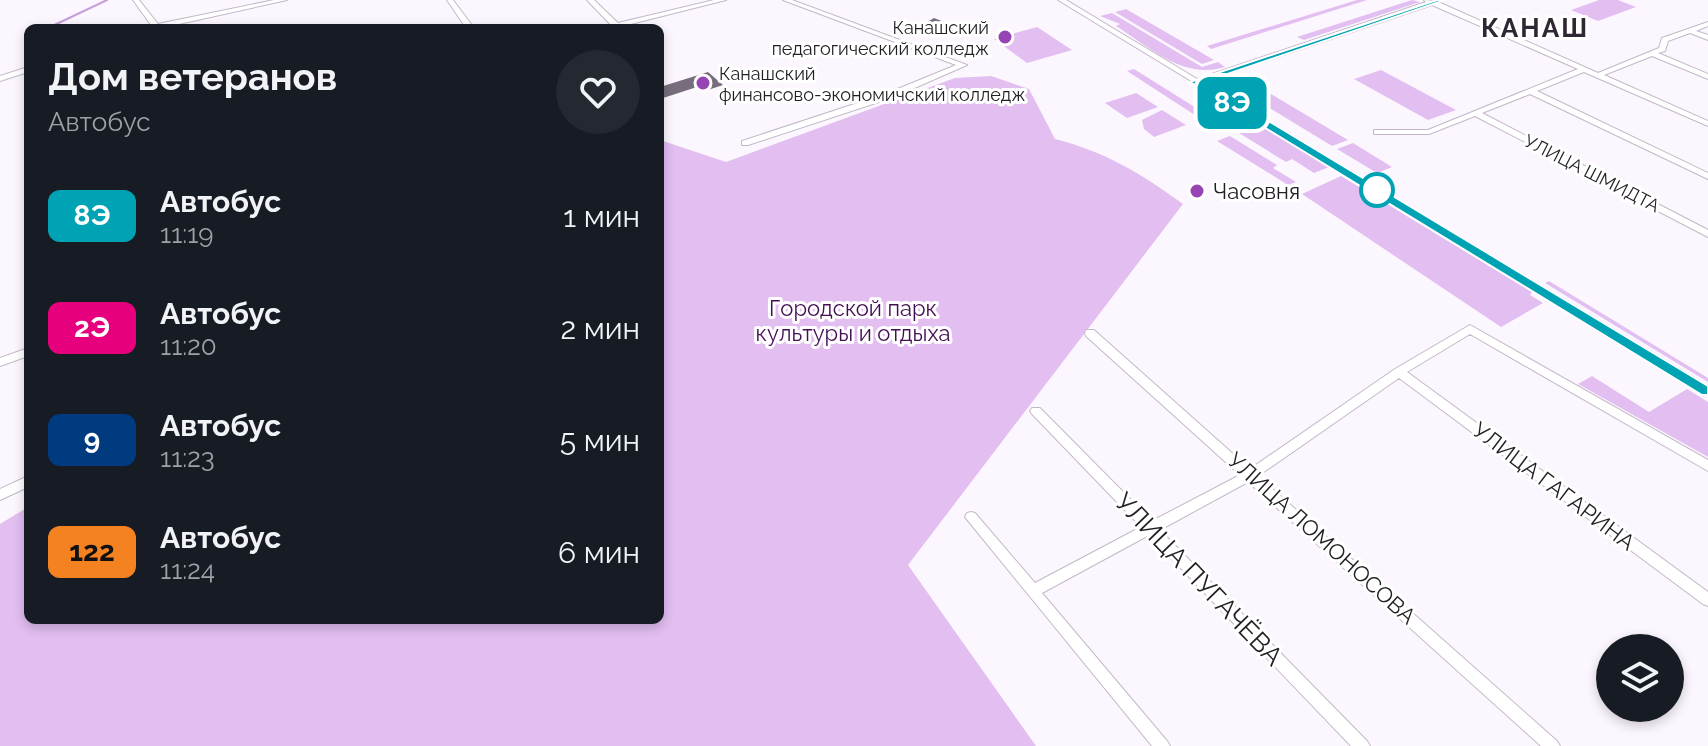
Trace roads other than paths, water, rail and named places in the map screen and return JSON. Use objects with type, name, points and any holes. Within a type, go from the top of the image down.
[{"type":"street","points":[[136,0],[152,24]]},
{"type":"street","points":[[168,24],[284,0]]},
{"type":"street","points":[[450,0],[467,24]]},
{"type":"street","points":[[590,0],[615,24]]},
{"type":"street","points":[[620,24],[723,0]]},
{"type":"street","points":[[745,143],[885,97],[963,65],[786,0]]},
{"type":"street","points":[[1061,0],[1708,391]]},
{"type":"street","points":[[1196,82],[1433,1],[1708,124]]},
{"type":"street","points":[[1599,75],[1662,49],[1665,40],[1708,24]]},
{"type":"street","points":[[1690,31],[1708,38]]},
{"type":"street","points":[[1651,53],[1708,77]]},
{"type":"street","points":[[1377,132],[1429,132],[1585,69]]},
{"type":"street","points":[[0,79],[24,70]]},
{"type":"street","points":[[1530,91],[1708,176]]},
{"type":"street","name":"УЛИЦА ШМИДТА","points":[[1475,113],[1708,234]]},
{"type":"street","points":[[1035,590],[1252,474],[1399,372],[1470,329],[1708,466]]},
{"type":"street","name":"УЛИЦА ЛОМОНОСОВА","points":[[1090,333],[1252,474],[1552,746]]},
{"type":"street","points":[[0,362],[24,353]]},
{"type":"street","name":"УЛИЦА ГАГАРИНА","points":[[1399,372],[1708,600]]},
{"type":"street","name":"УЛИЦА ПУГАЧЁВА","points":[[1036,411],[1362,746]]},
{"type":"street","points":[[0,495],[24,483]]},
{"type":"street","points":[[971,517],[1162,746]]},
{"type":"waterway","points":[[56,24],[107,0]]},
{"type":"place","name":"Канашский педагогический колледж","points":[[1005,37]]},
{"type":"place","name":"Канашский финансово-экономичский колледж","points":[[703,83]]},
{"type":"place","name":"Часовня","points":[[1197,191]]},
{"type":"district","name":"КАНАШ","points":[[1535,28]]},
{"type":"park label","name":"Городской парк культуры и отдыха","points":[[853,320]]}]
